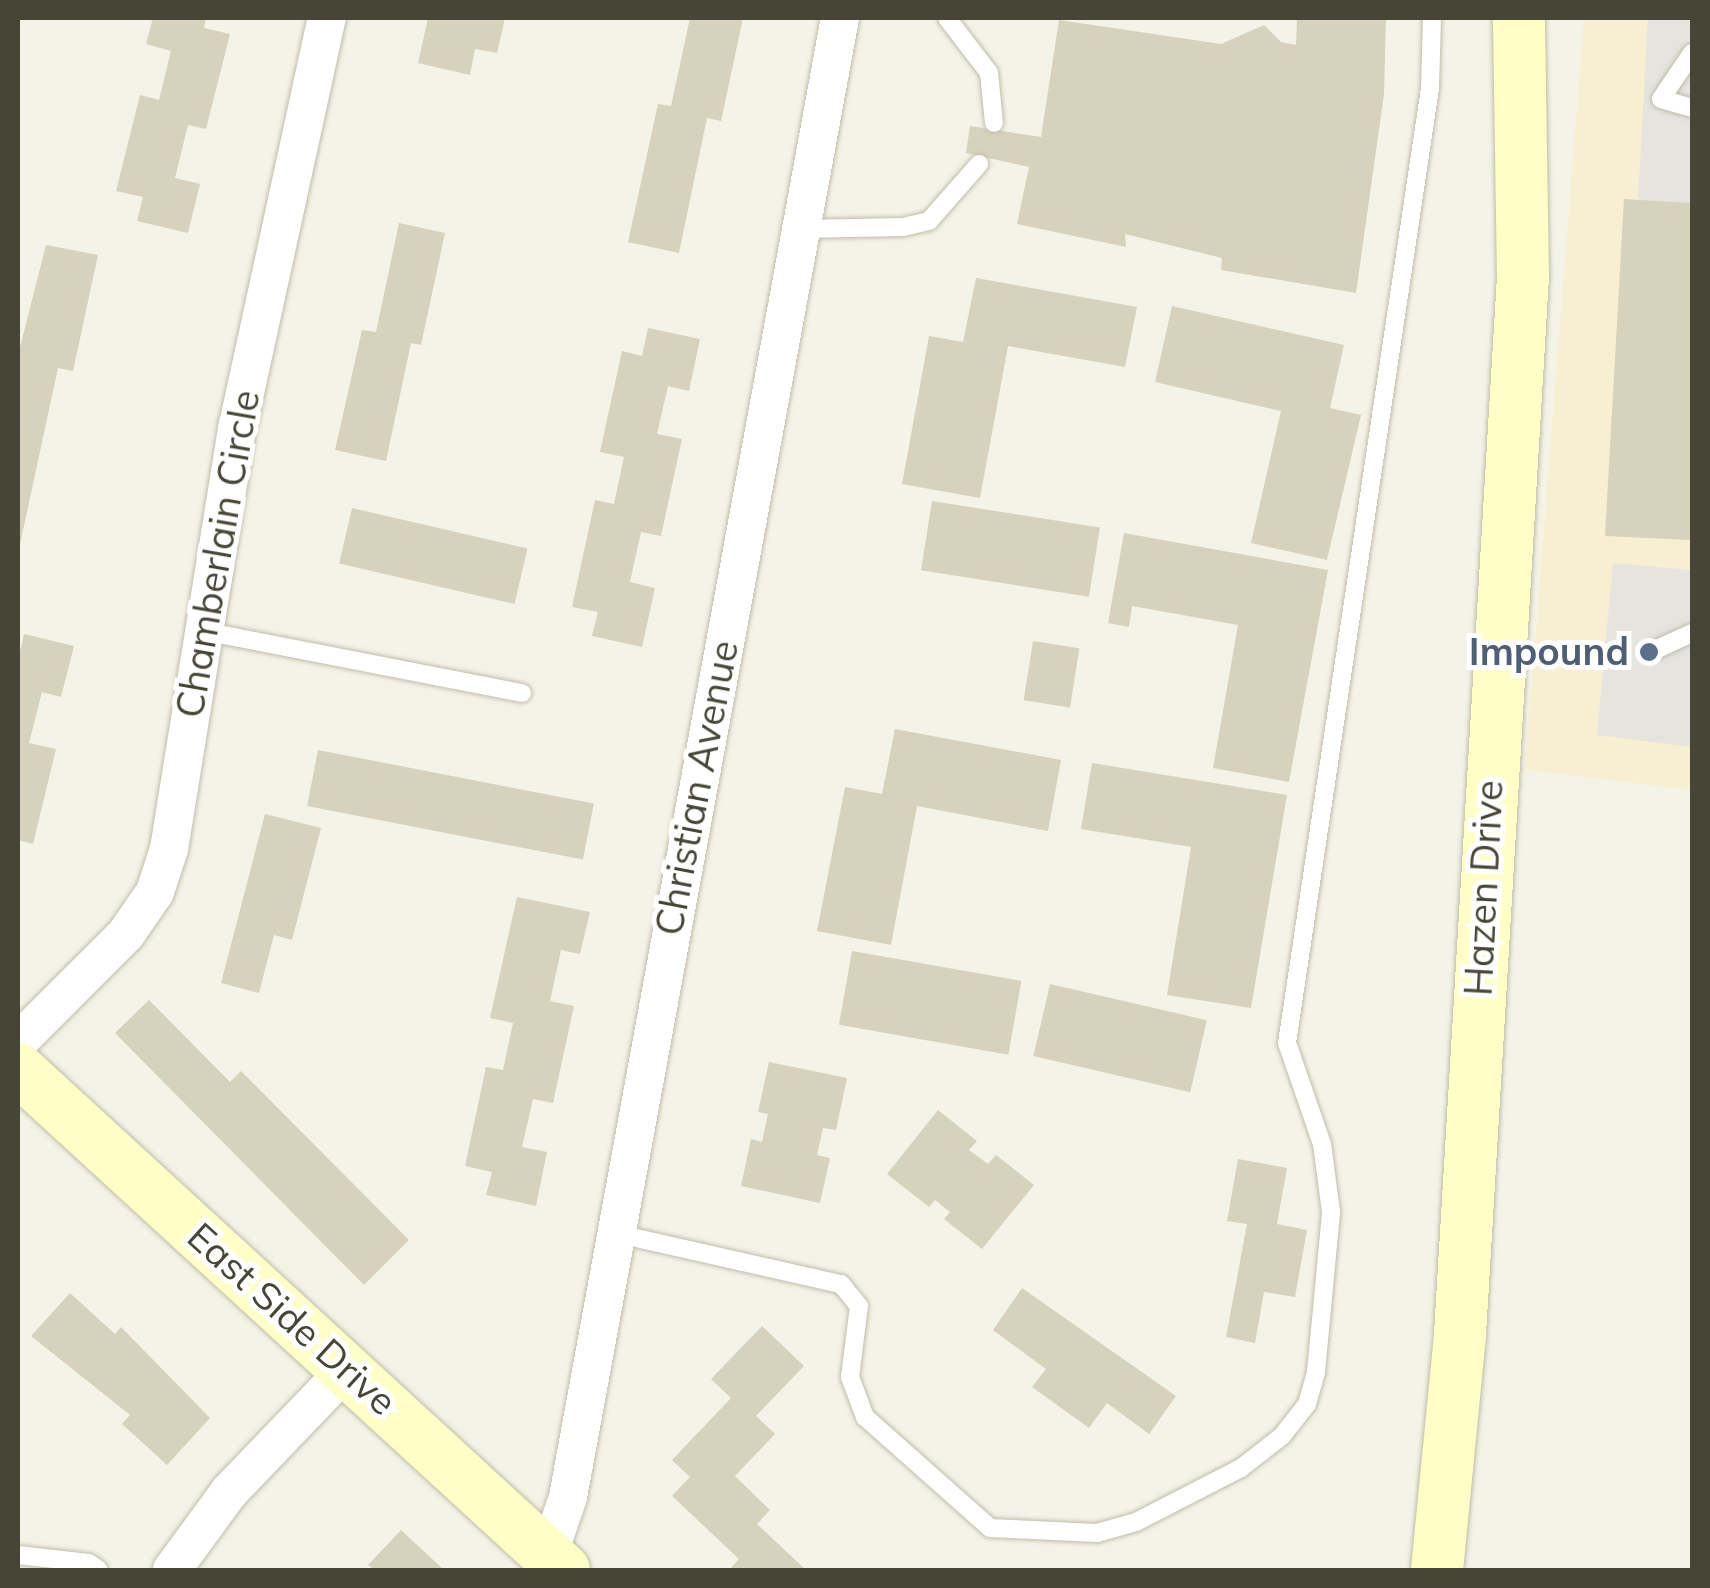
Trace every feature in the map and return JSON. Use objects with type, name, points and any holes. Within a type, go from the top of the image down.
[{"type":"street","name":"Chamberlain Circle","points":[[18,1042],[126,934],[155,892],[169,849],[238,425],[326,18]]},
{"type":"street","name":"Christian Avenue","points":[[556,1563],[612,1232],[840,18]]},
{"type":"street","name":"Hazen Drive","points":[[1437,1570],[1460,1334],[1526,205],[1519,18]]},
{"type":"street","name":"Hazen Drive","points":[[1526,205],[1556,18]]},
{"type":"street","name":"East Side Drive","points":[[18,1069],[556,1563]]},
{"type":"street","points":[[172,1570],[230,1492],[347,1369]]},
{"type":"lane","points":[[947,18],[989,73],[994,123]]},
{"type":"lane","points":[[612,1232],[841,1284],[859,1306],[850,1377],[865,1418],[990,1528],[1098,1533],[1136,1522],[1241,1468],[1282,1436],[1307,1404],[1316,1372],[1331,1212],[1322,1144],[1286,1043],[1430,88],[1432,18]]},
{"type":"lane","points":[[1692,53],[1661,100],[1692,108]]},
{"type":"lane","points":[[801,229],[903,228],[928,221],[978,164]]},
{"type":"lane","points":[[202,631],[522,694]]},
{"type":"lane","points":[[1655,650],[1692,633]]},
{"type":"lane","points":[[18,1556],[89,1564],[99,1570]]},
{"type":"shaded area","points":[[1584,18],[1692,18],[1692,790],[1525,770]]},
{"type":"shaded area","points":[[1648,18],[1692,18],[1692,203],[1638,200]]},
{"type":"shaded area","name":"Impound","points":[[1613,563],[1692,570],[1692,747],[1597,735]]},
{"type":"building","points":[[153,18],[206,18],[204,28],[230,34],[206,129],[188,125],[175,178],[200,184],[188,233],[137,221],[143,197],[116,191],[140,95],[159,100],[171,51],[146,44]]},
{"type":"building","points":[[428,18],[505,18],[497,53],[475,49],[470,75],[418,63]]},
{"type":"building","points":[[690,18],[743,18],[721,121],[707,118],[679,253],[628,242],[658,104],[671,106]]},
{"type":"building","points":[[1297,18],[1386,18],[1384,94],[1356,293],[1221,270],[1222,258],[1125,234],[1126,247],[1017,224],[1029,167],[966,153],[970,126],[1041,137],[1059,20],[1221,44],[1264,25],[1281,42],[1296,45]]},
{"type":"building","points":[[1624,199],[1692,203],[1692,540],[1605,536]]},
{"type":"building","points":[[399,223],[445,233],[421,345],[411,343],[386,461],[335,450],[362,330],[376,332]]},
{"type":"building","points":[[46,245],[98,255],[73,371],[58,368],[19,549],[18,355]]},
{"type":"building","points":[[976,278],[1137,307],[1125,367],[1008,346],[980,498],[902,484],[929,336],[963,342]]},
{"type":"building","points":[[1172,306],[1344,345],[1330,408],[1361,415],[1327,560],[1251,543],[1281,411],[1155,382]]},
{"type":"building","points":[[648,328],[700,339],[689,391],[668,386],[657,434],[682,439],[661,536],[641,532],[630,582],[655,588],[642,647],[592,636],[598,612],[572,607],[595,500],[614,504],[624,457],[600,452],[622,351],[642,356]]},
{"type":"building","points":[[932,501],[1100,528],[1089,597],[921,570]]},
{"type":"building","points":[[352,508],[527,548],[515,604],[339,564]]},
{"type":"building","points":[[1124,533],[1328,570],[1289,782],[1213,768],[1238,625],[1132,606],[1129,627],[1108,623]]},
{"type":"building","points":[[24,634],[74,646],[61,697],[42,692],[29,743],[56,749],[33,844],[18,840],[18,661]]},
{"type":"building","points":[[1033,641],[1079,648],[1070,708],[1024,700]]},
{"type":"building","points":[[895,729],[1061,760],[1048,831],[917,806],[891,945],[817,931],[845,787],[882,794]]},
{"type":"building","points":[[318,750],[594,804],[583,860],[307,806]]},
{"type":"building","points":[[1092,763],[1287,795],[1251,1008],[1167,995],[1191,847],[1081,829]]},
{"type":"building","points":[[265,814],[321,828],[292,940],[274,935],[259,993],[221,983]]},
{"type":"building","points":[[517,897],[590,912],[580,954],[561,950],[550,1001],[574,1006],[553,1103],[533,1099],[522,1147],[547,1152],[536,1206],[486,1195],[492,1172],[465,1166],[486,1067],[503,1070],[513,1023],[490,1018]]},
{"type":"building","points":[[852,951],[1021,981],[1008,1055],[839,1025]]},
{"type":"building","points":[[1050,984],[1207,1020],[1190,1092],[1033,1056]]},
{"type":"building","points":[[149,1000],[230,1082],[241,1071],[409,1240],[364,1285],[115,1033]]},
{"type":"building","points":[[769,1062],[847,1078],[836,1130],[823,1128],[817,1155],[830,1158],[820,1203],[741,1186],[751,1139],[762,1142],[768,1114],[758,1112]]},
{"type":"building","points":[[938,1110],[977,1141],[969,1150],[988,1164],[996,1155],[1034,1185],[982,1249],[944,1219],[950,1212],[935,1200],[929,1207],[887,1174]]},
{"type":"building","points":[[1238,1159],[1287,1168],[1277,1224],[1307,1230],[1295,1297],[1264,1292],[1255,1343],[1226,1337],[1247,1224],[1227,1221]]},
{"type":"building","points":[[1022,1288],[1176,1396],[1149,1434],[1107,1403],[1089,1428],[1032,1387],[1046,1369],[993,1330]]},
{"type":"building","points":[[70,1293],[115,1334],[121,1327],[210,1418],[167,1465],[122,1424],[130,1415],[31,1336]]},
{"type":"building","points":[[762,1326],[804,1366],[756,1416],[775,1434],[735,1476],[770,1510],[757,1524],[806,1570],[729,1570],[739,1559],[672,1496],[690,1477],[672,1460],[731,1398],[711,1379]]},
{"type":"building","points":[[401,1530],[444,1570],[375,1570],[368,1565]]},
{"type":"place","name":"Impound","points":[[1649,652]]}]
